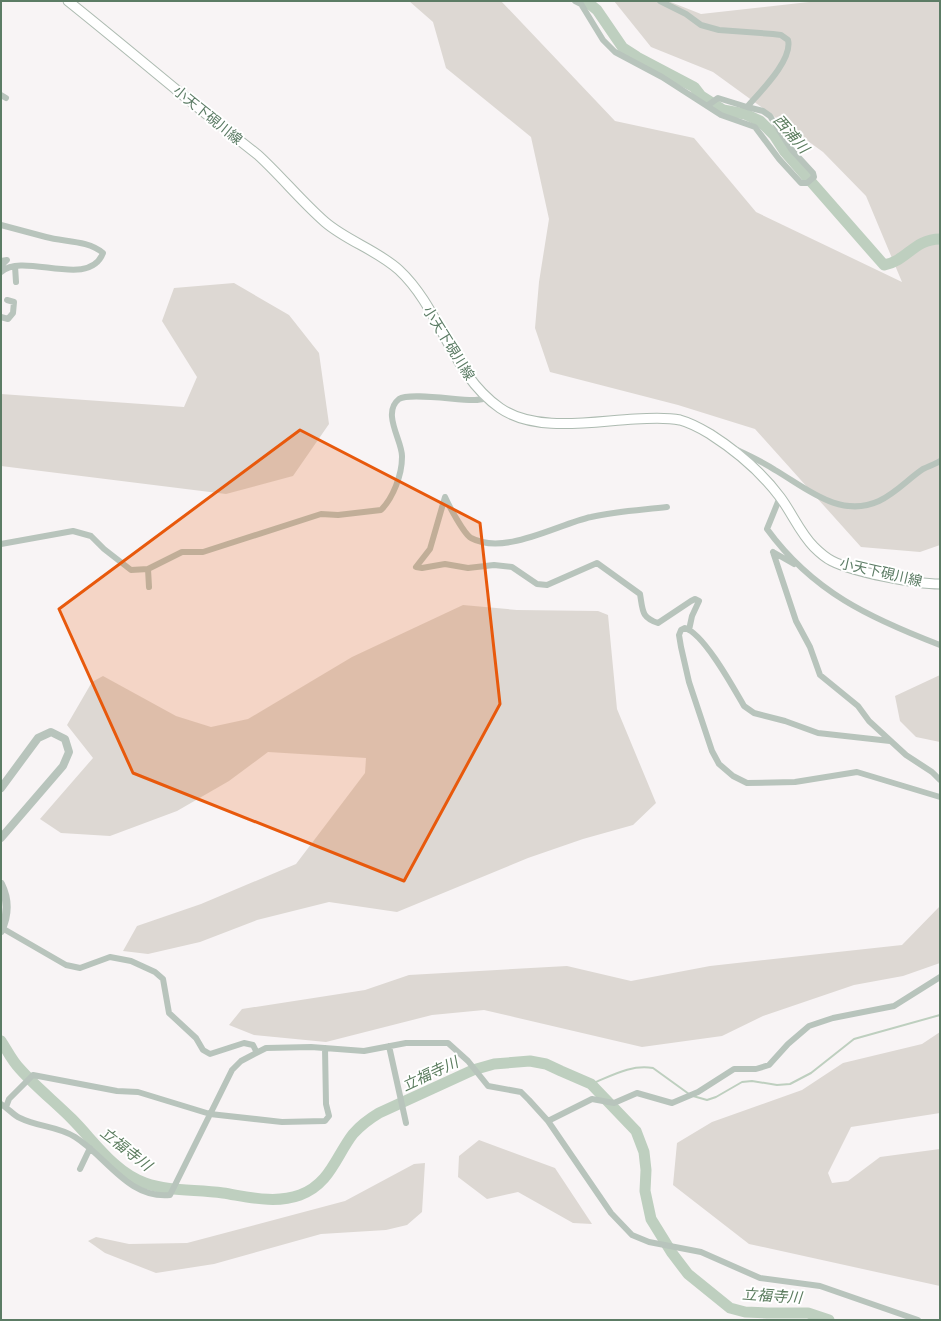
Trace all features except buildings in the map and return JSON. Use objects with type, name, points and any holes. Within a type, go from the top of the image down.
[{"type":"main road","name":"小天下硯川線","points":[[68,1],[258,156],[325,222],[342,235],[384,258],[398,269],[412,284],[461,366],[487,398],[501,409],[519,418],[537,422],[560,423],[652,418],[676,419],[692,424],[712,435],[761,476],[780,497],[814,547],[832,561],[853,568],[917,583],[940,584]]},
{"type":"street","points":[[575,1],[581,4],[603,40],[615,52],[662,77],[720,115],[755,126],[779,159],[801,183],[807,183],[814,177],[814,173],[791,149],[770,116],[763,111],[718,98],[707,106]]},
{"type":"street","points":[[660,1],[686,14],[701,25],[719,30],[781,35],[788,40],[790,46],[788,54],[765,86],[747,106]]},
{"type":"street","points":[[1,225],[48,238],[88,245],[98,248],[102,253],[101,260],[97,264],[80,269],[48,269],[27,264],[5,268],[1,272]]},
{"type":"street","points":[[1,261],[7,260],[1,266]]},
{"type":"street","points":[[15,266],[16,282]]},
{"type":"street","points":[[1,317],[8,318],[13,314],[14,302],[7,300]]},
{"type":"street","points":[[1,544],[73,531],[81,532],[91,536],[104,549],[131,570],[148,569],[182,552],[203,552],[321,514],[338,515],[380,510],[389,500],[393,491],[402,457],[394,428],[393,417],[394,407],[399,399],[406,397],[436,397],[476,401],[487,398]]},
{"type":"street","points":[[712,435],[774,468],[818,497],[838,505],[853,507],[871,504],[890,495],[923,469],[940,461]]},
{"type":"street","points":[[780,497],[767,529],[798,566]]},
{"type":"street","points":[[666,507],[590,517],[516,541],[492,542],[479,541],[470,537],[463,530],[445,498],[430,549],[416,567],[422,568],[445,564],[468,568],[494,565],[512,567],[537,584],[548,585],[597,563],[640,594],[644,615],[649,620],[658,623],[691,601],[695,599],[699,601],[692,616],[689,630]]},
{"type":"street","points":[[940,645],[884,623],[852,607],[798,566],[773,552],[796,620],[810,647],[820,675],[858,706],[869,721],[890,741],[906,755],[932,772],[940,780]]},
{"type":"street","points":[[148,569],[149,587]]},
{"type":"street","points":[[890,741],[818,733],[785,721],[754,713],[744,706],[708,650],[689,630],[685,628],[681,630],[679,635],[689,682],[712,751],[719,764],[732,776],[747,783],[795,782],[857,772],[940,797]]},
{"type":"street","points":[[1,788],[38,738],[51,732],[65,739],[69,752],[63,766],[1,838]]},
{"type":"street","points":[[1,884],[8,908],[2,930],[66,965],[80,968],[110,957],[131,961],[155,972],[163,979],[168,1013],[196,1038],[203,1050],[210,1054],[244,1043],[253,1045],[256,1051]]},
{"type":"street","points":[[548,1121],[592,1099],[614,1103],[637,1093],[672,1103],[695,1093],[734,1069],[756,1069],[769,1065],[788,1044],[810,1026],[833,1018],[894,1006],[940,977]]},
{"type":"street","points":[[325,1048],[326,1104],[329,1116],[328,1120],[282,1122],[210,1114],[138,1092],[117,1091],[62,1082],[33,1075],[24,1082],[4,1105],[21,1118],[35,1124],[54,1127],[75,1136],[127,1183],[157,1196],[170,1195],[175,1184],[210,1114],[232,1070],[241,1061],[256,1051],[266,1048],[325,1048],[364,1051],[389,1046],[424,1042],[448,1043],[468,1061],[483,1080],[492,1088],[521,1092],[548,1121],[611,1213],[632,1235],[649,1242],[690,1251],[702,1252],[760,1278],[820,1286],[918,1320]]},
{"type":"street","points":[[389,1046],[406,1123]]},
{"type":"street","points":[[80,1169],[90,1148]]},
{"type":"highlighted area","points":[[300,430],[480,523],[500,704],[404,881],[133,773],[59,609]]},
{"type":"shaded area","points":[[409,1],[501,1],[615,121],[694,138],[756,212],[902,282],[866,196],[823,152],[713,72],[651,47],[614,1],[668,1],[701,14],[818,1],[940,1],[940,545],[920,552],[861,547],[755,429],[678,405],[550,372],[535,328],[539,282],[549,219],[531,137],[446,68],[433,22]]},
{"type":"shaded area","points":[[234,283],[289,315],[319,353],[329,424],[293,476],[226,494],[1,466],[1,394],[184,407],[197,377],[162,321],[174,288]]},
{"type":"shaded area","points":[[463,605],[517,610],[598,611],[608,615],[617,709],[656,803],[633,825],[583,839],[528,858],[397,912],[329,902],[257,920],[200,942],[148,954],[123,951],[137,926],[201,904],[296,864],[365,773],[366,758],[268,752],[229,781],[177,811],[110,836],[61,833],[40,819],[93,758],[67,725],[92,682],[103,676],[176,716],[211,727],[248,719],[352,657]]},
{"type":"shaded area","points":[[940,675],[940,742],[916,737],[900,721],[895,696]]},
{"type":"shaded area","points":[[940,906],[940,963],[903,976],[854,985],[763,1016],[722,1036],[642,1047],[484,1010],[432,1015],[326,1042],[254,1035],[229,1025],[242,1009],[365,990],[409,975],[567,966],[631,981],[710,966],[902,945]]},
{"type":"shaded area","points":[[940,1032],[940,1113],[851,1127],[828,1173],[832,1183],[848,1181],[880,1157],[940,1149],[940,1286],[749,1244],[673,1185],[677,1143],[712,1122],[802,1090],[843,1063],[922,1044]]},
{"type":"shaded area","points":[[479,1140],[555,1168],[592,1224],[573,1223],[518,1192],[487,1199],[458,1177],[459,1156]]},
{"type":"shaded area","points":[[425,1163],[422,1212],[407,1225],[386,1230],[321,1234],[214,1264],[156,1273],[105,1253],[88,1241],[96,1237],[129,1244],[187,1243],[345,1201],[414,1164]]},
{"type":"waterway","name":"西浦川","points":[[586,1],[597,10],[623,48],[694,87],[701,96],[723,110],[745,114],[760,121],[774,135],[785,152],[884,265],[899,259],[924,242],[940,239]]},
{"type":"waterway","points":[[693,1096],[707,1100],[716,1097],[742,1082],[752,1081],[777,1085],[790,1084],[811,1073],[854,1039],[940,1015]]},
{"type":"waterway","name":"立福寺川","points":[[1,1041],[14,1063],[26,1076],[72,1119],[114,1164],[134,1178],[145,1183],[164,1188],[213,1192],[262,1199],[291,1198],[300,1195],[319,1184],[331,1169],[353,1134],[379,1113],[473,1070],[494,1064],[530,1061],[546,1064],[591,1084],[636,1131],[644,1152],[646,1170],[645,1191],[651,1219],[672,1253],[688,1274],[730,1308],[745,1312],[808,1313],[829,1320]]},
{"type":"waterway","points":[[591,1084],[629,1069],[645,1067],[653,1068],[689,1094]]}]
